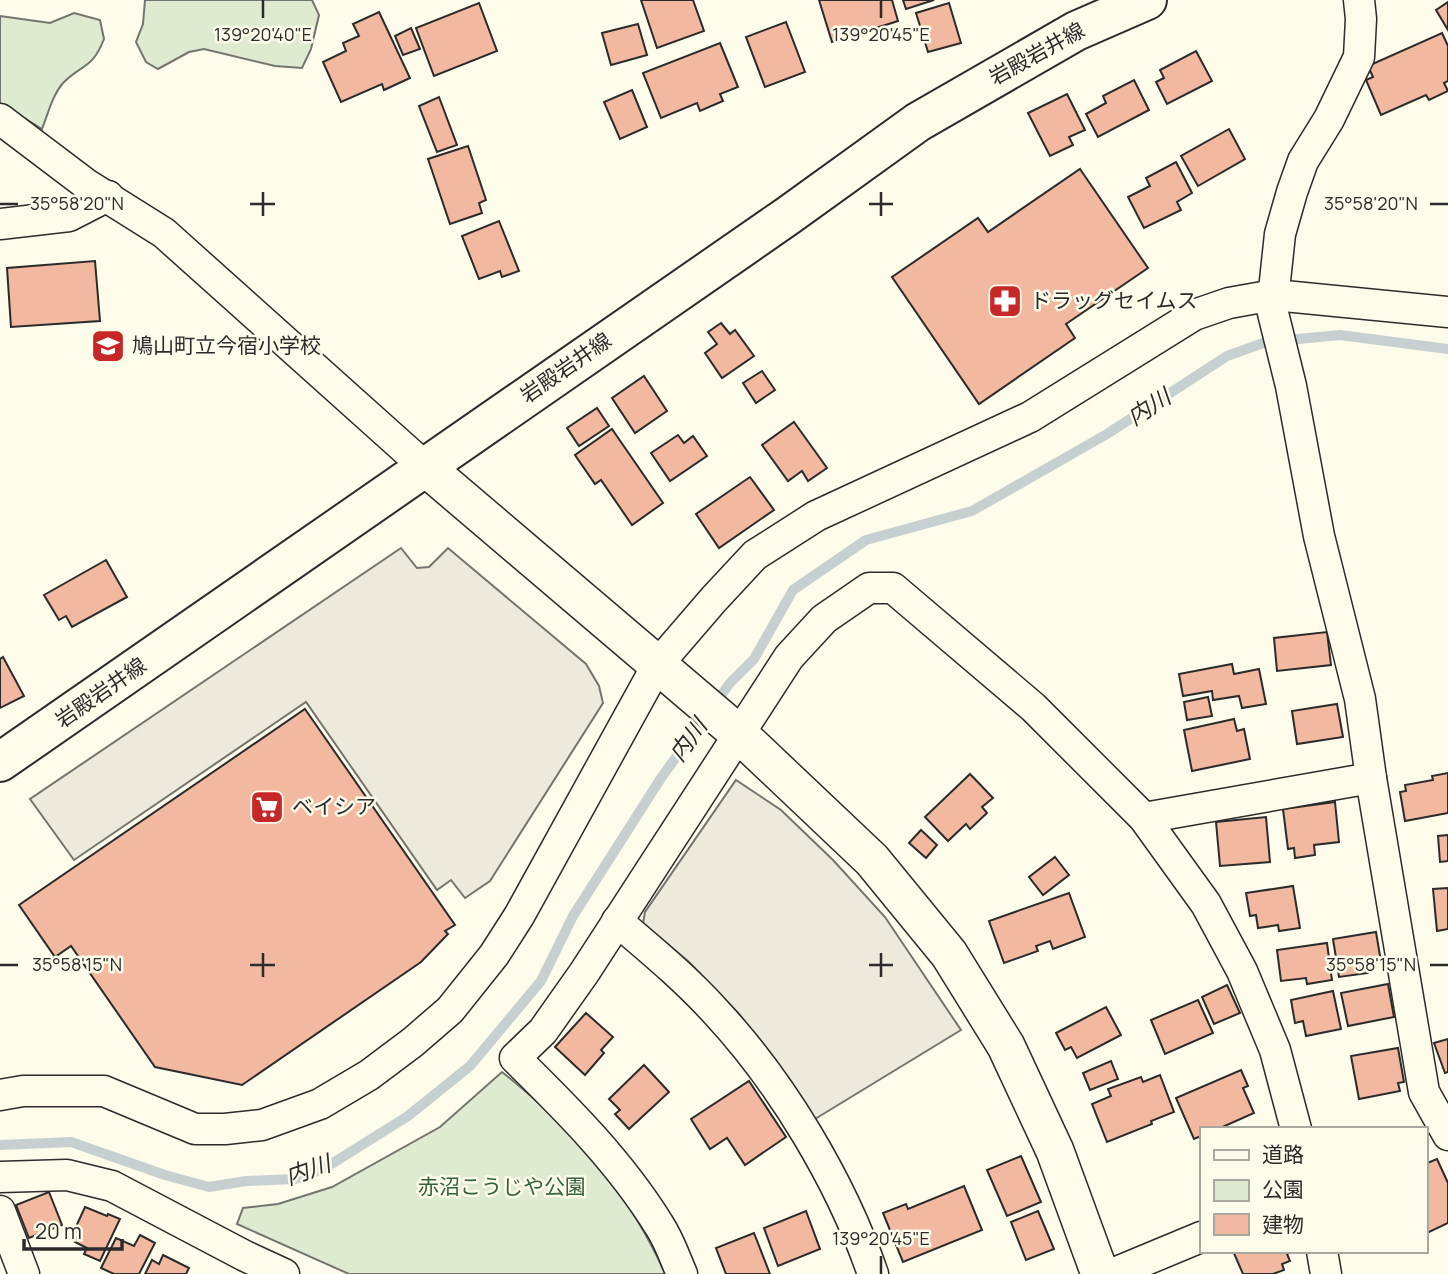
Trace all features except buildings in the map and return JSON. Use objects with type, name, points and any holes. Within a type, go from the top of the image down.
[{"type":"main road","name":"岩殿岩井線","points":[[0,762],[789,215],[918,122],[1076,31],[1147,0]]},
{"type":"street","points":[[1359,0],[1359,57],[1329,119],[1303,161],[1292,192],[1280,234],[1273,302],[1318,536],[1360,699],[1424,1091],[1441,1130]]},
{"type":"street","points":[[0,119],[86,184],[164,233],[424,466],[739,734],[872,860],[948,954],[1006,1045],[1055,1151],[1100,1274]]},
{"type":"street","points":[[0,224],[69,216],[107,196]]},
{"type":"street","points":[[0,1095],[23,1091],[104,1091],[195,1129],[262,1125],[320,1104],[369,1075],[450,1010],[494,955],[519,916],[658,664],[755,555],[816,516],[1030,417],[1194,315],[1229,303],[1273,302],[1448,312]]},
{"type":"street","points":[[682,1274],[661,1227],[620,1169],[515,1058],[542,1031],[584,973],[789,657],[824,620],[869,588],[893,588],[1033,706],[1144,818],[1206,904],[1242,971],[1275,1051],[1295,1127]]},
{"type":"street","points":[[1144,818],[1371,778]]},
{"type":"street","points":[[617,921],[685,980],[758,1060],[794,1112],[822,1163],[863,1244],[873,1274]]},
{"type":"street","points":[[0,1177],[67,1175],[112,1186],[284,1274]]},
{"type":"street","points":[[0,1211],[24,1274]]},
{"type":"street","points":[[1112,1274],[1200,1237]]},
{"type":"street","points":[[1322,1253],[1326,1274]]},
{"type":"green space","points":[[145,0],[312,0],[319,15],[311,49],[302,68],[275,66],[204,49],[189,52],[158,69],[146,62],[136,42],[143,24]]},
{"type":"green space","points":[[74,13],[100,20],[104,39],[90,62],[59,88],[42,129],[0,103],[0,16],[50,23]]},
{"type":"green space","name":"赤沼こうじや公園","points":[[502,1072],[552,1115],[596,1163],[634,1216],[665,1274],[349,1274],[237,1224],[243,1208],[278,1204],[332,1187],[440,1127]]},
{"type":"shaded area","points":[[401,548],[417,568],[429,567],[448,548],[586,664],[599,686],[603,703],[490,881],[465,898],[451,880],[437,890],[306,702],[74,860],[30,799]]},
{"type":"shaded area","points":[[736,780],[781,810],[833,860],[885,917],[961,1030],[815,1119],[787,1076],[739,1014],[689,962],[643,923],[645,912]]},
{"type":"waterway","name":"内川","points":[[0,1145],[71,1142],[165,1175],[209,1187],[246,1181],[295,1179],[325,1168],[408,1116],[470,1066],[541,981],[573,916],[661,778],[730,683],[754,659],[793,590],[866,540],[972,511],[1107,434],[1227,356],[1266,342],[1340,335],[1448,349]]},
{"type":"place","name":"ドラッグセイムス","points":[[1005,301]]},
{"type":"place","name":"鳩山町立今宿小学校","points":[[108,346]]},
{"type":"place","name":"ベイシア","points":[[267,807]]}]
